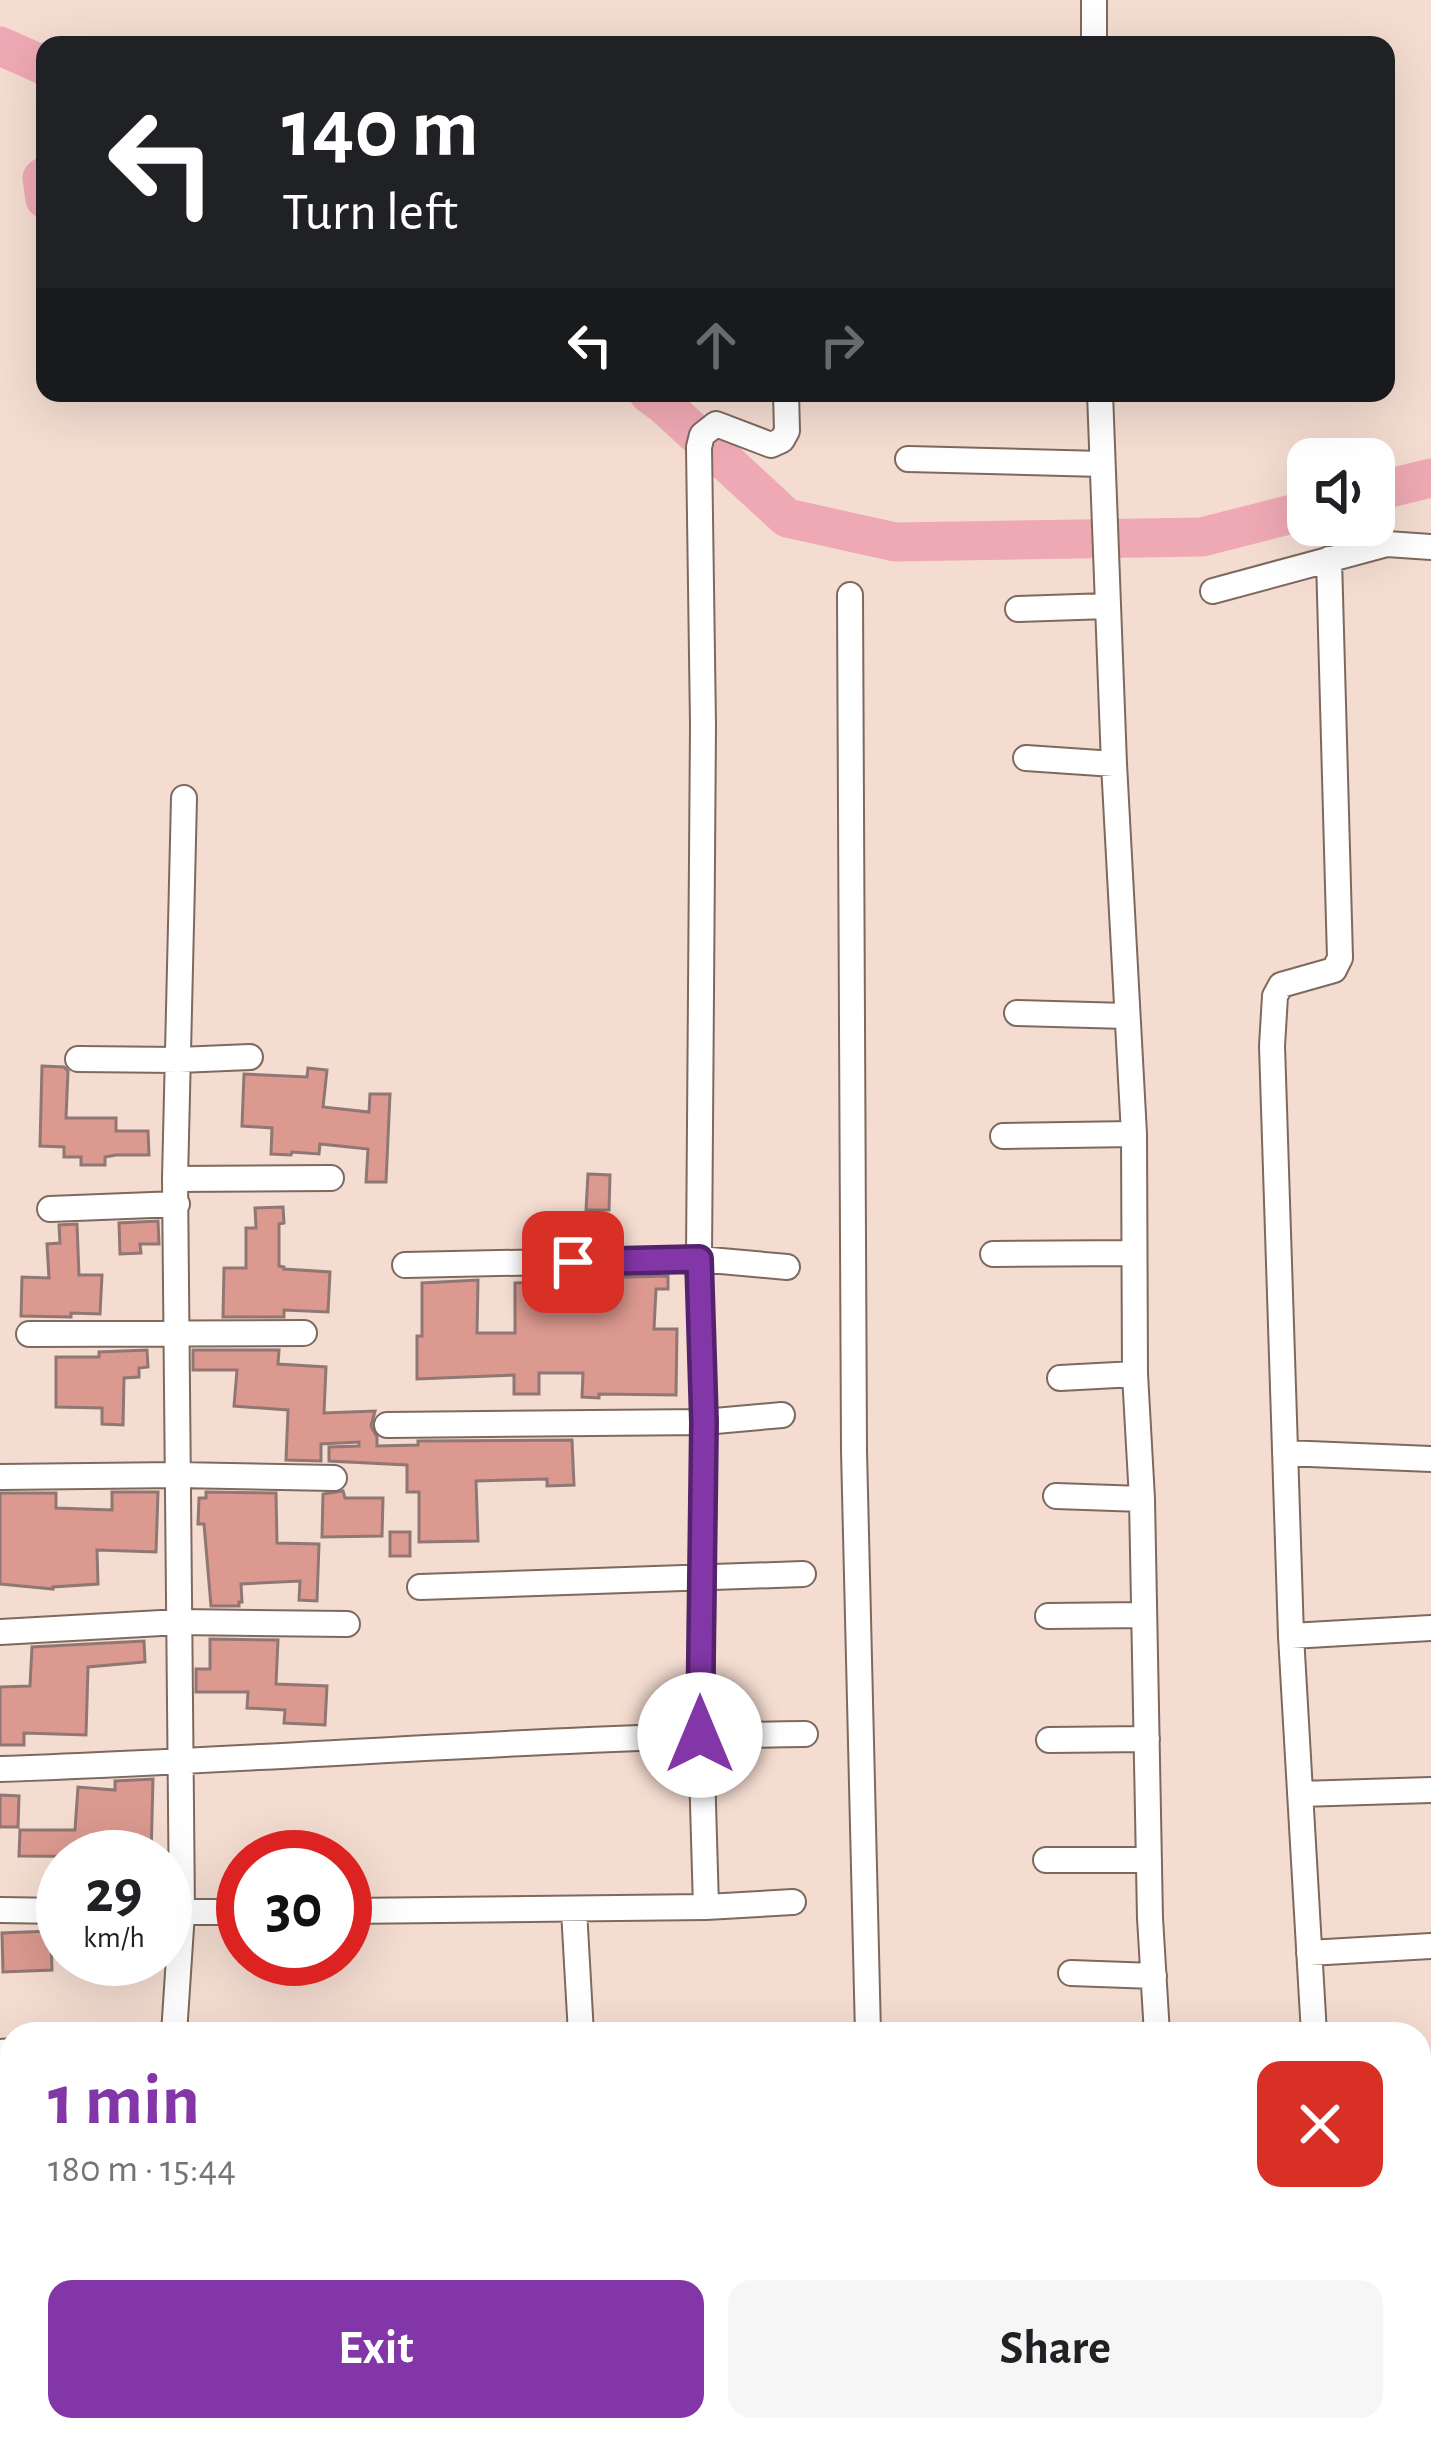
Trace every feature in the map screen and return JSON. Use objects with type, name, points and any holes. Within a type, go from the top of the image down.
[{"type":"street","points":[[1094,0],[1094,36]]},
{"type":"street","points":[[706,1907],[700,1735],[704,1422],[699,1259],[700,440],[716,424],[762,442],[778,443],[788,431],[787,402]]},
{"type":"street","points":[[1100,402],[1133,1134],[1135,1374],[1156,2022]]},
{"type":"street","points":[[908,458],[1102,464]]},
{"type":"street","points":[[1213,591],[1388,544],[1431,547]]},
{"type":"street","points":[[1313,2022],[1291,1636],[1272,1046],[1275,996],[1281,985],[1334,970],[1340,958],[1329,559]]},
{"type":"street","points":[[850,595],[854,1451],[868,2022]]},
{"type":"street","points":[[1018,609],[1108,607]]},
{"type":"street","points":[[1026,758],[1114,764]]},
{"type":"street","points":[[177,1830],[181,1762],[176,1191],[184,798]]},
{"type":"street","points":[[1017,1013],[1127,1016]]},
{"type":"street","points":[[78,1059],[250,1057]]},
{"type":"street","points":[[1003,1136],[1133,1134]]},
{"type":"street","points":[[50,1209],[176,1191],[331,1178]]},
{"type":"street","points":[[993,1254],[1134,1252]]},
{"type":"street","points":[[405,1265],[699,1259],[788,1267]]},
{"type":"street","points":[[29,1334],[304,1333]]},
{"type":"street","points":[[1060,1378],[1135,1374]]},
{"type":"street","points":[[387,1425],[704,1422],[782,1415]]},
{"type":"street","points":[[1285,1453],[1431,1459]]},
{"type":"street","points":[[1,1477],[334,1478]]},
{"type":"street","points":[[1055,1496],[1142,1499]]},
{"type":"street","points":[[421,1587],[803,1574]]},
{"type":"street","points":[[1048,1616],[1144,1615]]},
{"type":"street","points":[[0,1632],[179,1622],[347,1624]]},
{"type":"street","points":[[1291,1636],[1431,1628]]},
{"type":"street","points":[[0,1769],[805,1734]]},
{"type":"street","points":[[1049,1740],[1147,1738]]},
{"type":"street","points":[[1300,1794],[1431,1790]]},
{"type":"street","points":[[1046,1860],[1149,1860]]},
{"type":"street","points":[[372,1911],[706,1907],[793,1901]]},
{"type":"street","points":[[0,1910],[36,1911]]},
{"type":"street","points":[[574,1910],[579,2022]]},
{"type":"street","points":[[1309,1953],[1431,1946]]},
{"type":"street","points":[[1071,1972],[1154,1976]]},
{"type":"street","points":[[174,1986],[174,2022]]},
{"type":"building","points":[[42,1066],[68,1071],[66,1118],[116,1118],[116,1131],[148,1131],[149,1155],[116,1155],[105,1157],[105,1165],[81,1165],[81,1157],[64,1157],[64,1147],[40,1146]]},
{"type":"building","points":[[308,1068],[327,1070],[323,1107],[369,1112],[370,1094],[390,1094],[386,1182],[366,1182],[368,1149],[320,1144],[319,1154],[271,1154],[272,1128],[242,1126],[244,1074],[307,1077]]},
{"type":"building","points":[[588,1174],[610,1175],[609,1210],[586,1210]]},
{"type":"building","points":[[283,1207],[279,1266],[330,1272],[328,1312],[284,1310],[284,1317],[223,1317],[224,1268],[246,1268],[246,1228],[256,1228],[255,1208]]},
{"type":"building","points":[[158,1221],[159,1244],[140,1244],[141,1253],[120,1254],[119,1223]]},
{"type":"building","points":[[77,1224],[79,1275],[102,1275],[100,1314],[21,1316],[22,1277],[49,1278],[47,1244],[60,1243],[59,1225]]},
{"type":"building","points":[[668,1276],[668,1289],[656,1289],[654,1329],[677,1329],[676,1395],[582,1397],[583,1373],[539,1373],[539,1394],[514,1394],[514,1375],[417,1379],[422,1283],[478,1280],[477,1333],[515,1333],[515,1283],[547,1282],[547,1295],[587,1294],[588,1278]]},
{"type":"building","points":[[147,1350],[148,1367],[139,1368],[139,1377],[124,1378],[123,1425],[102,1424],[102,1408],[56,1407],[56,1357]]},
{"type":"building","points":[[193,1350],[279,1350],[278,1364],[326,1367],[324,1413],[375,1411],[371,1426],[377,1446],[418,1445],[418,1441],[572,1440],[574,1485],[547,1486],[547,1479],[476,1481],[478,1541],[419,1542],[419,1492],[407,1492],[407,1465],[329,1461],[329,1447],[359,1446],[359,1442],[321,1444],[321,1461],[286,1460],[288,1410],[234,1406],[237,1370],[193,1370]]},
{"type":"building","points":[[343,1491],[345,1498],[383,1498],[382,1536],[322,1537],[323,1494]]},
{"type":"building","points":[[112,1492],[158,1492],[156,1552],[97,1550],[98,1584],[53,1589],[0,1584],[0,1493],[56,1493],[56,1508],[112,1510]]},
{"type":"building","points":[[206,1492],[276,1493],[277,1543],[319,1544],[317,1601],[299,1600],[300,1581],[241,1584],[239,1606],[211,1606],[204,1524],[198,1524],[199,1498],[206,1498]]},
{"type":"building","points":[[390,1532],[410,1532],[410,1556],[390,1556]]},
{"type":"building","points":[[210,1639],[278,1640],[276,1684],[327,1686],[325,1725],[284,1723],[285,1710],[247,1708],[248,1692],[196,1692],[196,1669],[210,1669]]},
{"type":"building","points":[[144,1641],[145,1662],[88,1667],[86,1735],[24,1733],[24,1745],[0,1745],[0,1687],[30,1686],[32,1647]]},
{"type":"building","points":[[153,1779],[152,1830],[75,1830],[78,1787],[115,1790],[115,1781]]},
{"type":"building","points":[[0,1795],[19,1796],[18,1827],[0,1827]]},
{"type":"building","points":[[20,1830],[36,1830],[36,1856],[19,1856]]},
{"type":"building","points":[[36,1932],[36,1971],[3,1972],[2,1933]]},
{"type":"waterway","points":[[0,46],[36,62]]},
{"type":"waterway","points":[[660,402],[787,518],[895,542],[1202,537],[1287,515]]},
{"type":"waterway","points":[[1395,487],[1431,478]]},
{"type":"route","points":[[573,1262],[699,1259],[704,1422],[700,1735]]}]
